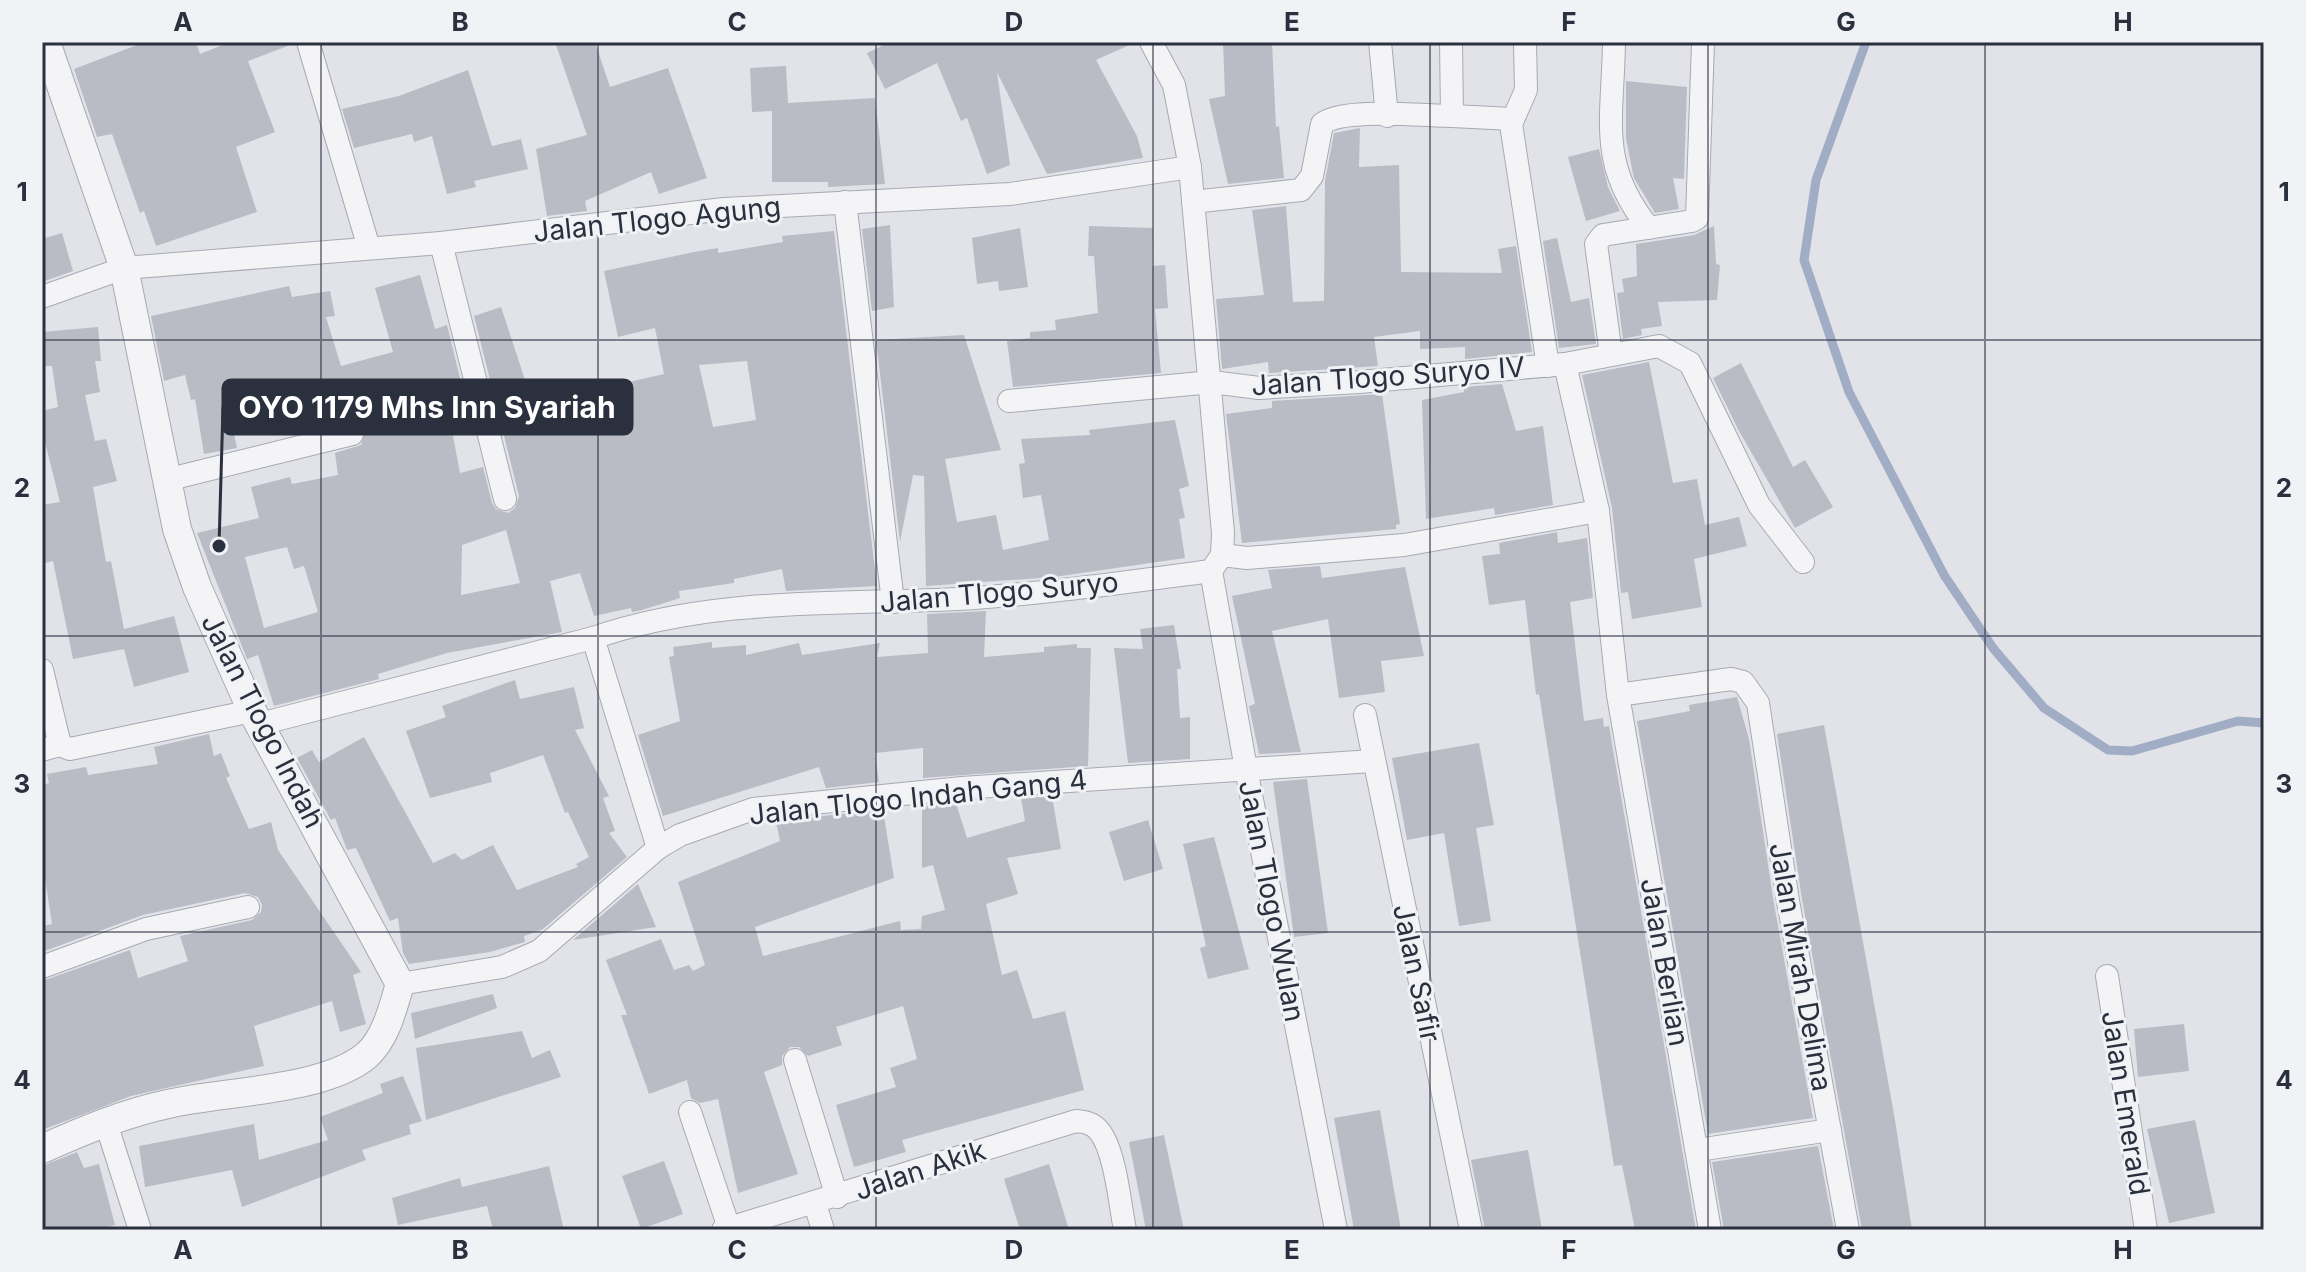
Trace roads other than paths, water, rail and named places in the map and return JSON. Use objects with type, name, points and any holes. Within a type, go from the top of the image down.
[{"type":"street","name":"Jalan Tlogo Indah","points":[[46,42],[124,268],[177,529],[197,587],[256,718],[400,984]]},
{"type":"street","points":[[308,42],[369,248]]},
{"type":"street","points":[[1151,42],[1174,85],[1190,167],[1212,382],[1217,563]]},
{"type":"street","points":[[1380,42],[1387,116]]},
{"type":"street","points":[[1451,42],[1452,116]]},
{"type":"street","points":[[1193,202],[1301,190],[1312,176],[1322,124],[1326,120],[1387,116],[1513,119],[1526,90],[1525,42]]},
{"type":"street","points":[[1614,42],[1612,159],[1624,194],[1649,228]]},
{"type":"street","points":[[1611,354],[1596,244],[1603,235],[1692,221],[1698,215],[1703,42]]},
{"type":"street","name":"Jalan Berlian","points":[[1513,119],[1557,365],[1598,511],[1618,695],[1710,1230]]},
{"type":"street","name":"Jalan Tlogo Agung","points":[[42,297],[124,268],[441,243],[724,209],[1010,194],[1190,167]]},
{"type":"street","points":[[845,202],[893,602]]},
{"type":"street","points":[[441,243],[505,499]]},
{"type":"street","name":"Jalan Tlogo Suryo IV","points":[[1009,401],[1212,382],[1259,388],[1557,365],[1659,346],[1690,363],[1759,505],[1803,562]]},
{"type":"street","points":[[166,480],[352,434]]},
{"type":"street","name":"Jalan Tlogo Suryo","points":[[51,748],[70,749],[256,718],[593,638],[645,620],[728,607],[893,602],[1085,587],[1247,558],[1404,545],[1598,511]]},
{"type":"street","name":"Jalan Tlogo Wulan","points":[[1217,563],[1246,769],[1336,1230]]},
{"type":"street","points":[[593,638],[658,848]]},
{"type":"street","points":[[42,670],[51,748]]},
{"type":"street","name":"Jalan Mirah Delima","points":[[1618,695],[1731,679],[1743,682],[1758,703],[1788,901],[1848,1230]]},
{"type":"street","name":"Jalan Safir","points":[[1365,715],[1471,1230]]},
{"type":"street","name":"Jalan Tlogo Indah Gang 4","points":[[400,984],[502,967],[539,951],[658,848],[680,835],[753,809],[962,788],[1373,761]]},
{"type":"street","points":[[42,967],[146,929],[248,907]]},
{"type":"street","name":"Jalan Emerald","points":[[2107,976],[2146,1230]]},
{"type":"street","points":[[42,1149],[106,1123],[167,1104],[317,1079],[346,1070],[369,1053],[381,1035],[400,984]]},
{"type":"street","points":[[795,1060],[837,1197]]},
{"type":"street","points":[[690,1112],[726,1229]]},
{"type":"street","points":[[106,1123],[140,1230]]},
{"type":"street","name":"Jalan Akik","points":[[726,1229],[815,1204],[1062,1124],[1090,1123],[1100,1131],[1107,1145],[1125,1230]]},
{"type":"street","points":[[1698,1150],[1830,1130]]},
{"type":"street","points":[[815,1204],[823,1230]]},
{"type":"waterway","points":[[1866,42],[1816,180],[1804,260],[1849,392],[1944,575],[1993,648],[2044,708],[2108,750],[2132,751],[2238,721],[2264,723]]},
{"type":"place","name":"OYO 1179 Mhs Inn Syariah","points":[[219,546]]}]
